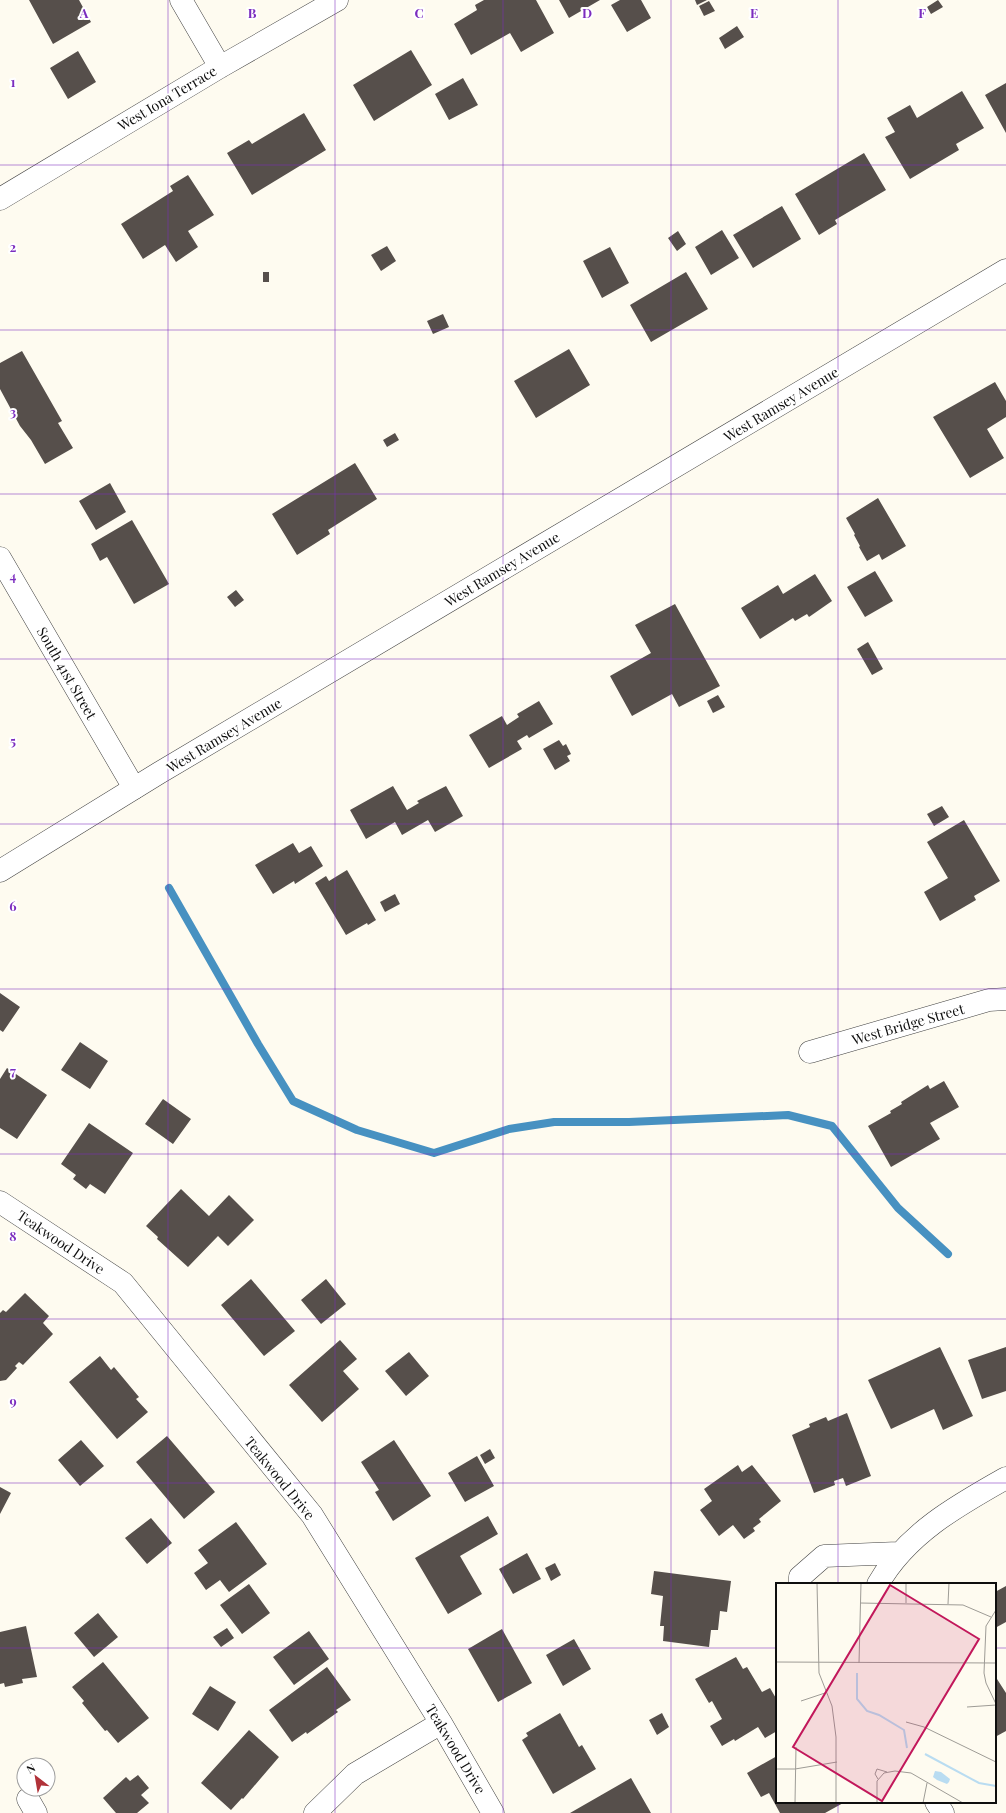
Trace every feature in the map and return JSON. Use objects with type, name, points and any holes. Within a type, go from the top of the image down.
[{"type":"street","points":[[182,0],[220,67]]},
{"type":"street","name":"West Iona Terrace","points":[[0,199],[220,67],[336,0]]},
{"type":"street","name":"West Ramsey Avenue","points":[[0,871],[134,788],[1006,270]]},
{"type":"street","name":"South 41st Street","points":[[0,558],[134,788]]},
{"type":"street","name":"West Bridge Street","points":[[810,1052],[989,1000],[1006,999]]},
{"type":"street","name":"Teakwood Drive","points":[[0,1203],[123,1283],[312,1515],[441,1723],[494,1813]]},
{"type":"street","points":[[879,1583],[898,1553],[960,1504],[1006,1478]]},
{"type":"street","points":[[800,1583],[800,1577],[824,1556],[898,1553]]},
{"type":"street","points":[[315,1813],[355,1774],[441,1723]]},
{"type":"street","points":[[937,1803],[943,1813]]},
{"type":"building","points":[[29,0],[79,0],[91,22],[53,44]]},
{"type":"building","points":[[484,0],[536,0],[554,33],[521,52],[510,33],[471,55],[454,24],[477,10],[475,5]]},
{"type":"building","points":[[559,0],[600,0],[569,18]]},
{"type":"building","points":[[620,0],[641,0],[651,18],[627,32],[611,5]]},
{"type":"building","points":[[695,0],[707,0],[697,5]]},
{"type":"building","points":[[938,0],[943,7],[931,14],[927,7]]},
{"type":"building","points":[[709,1],[715,11],[704,16],[699,6]]},
{"type":"building","points":[[737,26],[744,37],[725,49],[719,38]]},
{"type":"building","points":[[411,50],[432,85],[374,121],[353,85]]},
{"type":"building","points":[[78,51],[96,82],[68,99],[50,68]]},
{"type":"building","points":[[463,78],[478,105],[449,120],[435,94]]},
{"type":"building","points":[[1006,83],[1006,133],[985,95]]},
{"type":"building","points":[[962,91],[984,128],[956,144],[959,150],[910,179],[885,137],[895,132],[887,118],[910,105],[917,118]]},
{"type":"building","points":[[304,113],[326,150],[252,195],[227,153],[249,140],[252,144]]},
{"type":"building","points":[[864,153],[886,190],[835,220],[837,224],[819,235],[795,194]]},
{"type":"building","points":[[188,175],[214,215],[188,231],[198,247],[176,262],[165,245],[143,259],[121,224],[173,191],[170,186]]},
{"type":"building","points":[[782,206],[801,239],[753,268],[733,235]]},
{"type":"building","points":[[722,230],[739,258],[711,275],[695,247]]},
{"type":"building","points":[[678,231],[686,244],[677,251],[668,238]]},
{"type":"building","points":[[387,246],[396,261],[381,271],[371,255]]},
{"type":"building","points":[[610,247],[629,283],[602,298],[583,261]]},
{"type":"building","points":[[263,272],[269,272],[269,282],[263,282]]},
{"type":"building","points":[[686,272],[708,309],[651,342],[630,305]]},
{"type":"building","points":[[443,314],[449,327],[433,334],[427,321]]},
{"type":"building","points":[[569,349],[590,385],[536,418],[514,381]]},
{"type":"building","points":[[22,351],[62,421],[58,423],[73,448],[45,464],[31,440],[20,426],[0,389],[0,363]]},
{"type":"building","points":[[995,382],[1006,401],[1006,417],[987,429],[1004,458],[970,478],[933,417]]},
{"type":"building","points":[[395,433],[399,440],[387,447],[383,440]]},
{"type":"building","points":[[355,463],[377,499],[328,530],[330,534],[297,555],[272,514]]},
{"type":"building","points":[[110,483],[126,512],[96,530],[79,501]]},
{"type":"building","points":[[878,498],[906,546],[882,560],[879,554],[867,561],[846,518]]},
{"type":"building","points":[[132,520],[169,584],[134,604],[107,557],[100,561],[91,544]]},
{"type":"building","points":[[875,571],[893,601],[865,617],[847,587]]},
{"type":"building","points":[[815,574],[832,601],[809,617],[807,614],[795,621],[793,618],[760,639],[741,608],[778,585],[783,594]]},
{"type":"building","points":[[236,590],[244,600],[235,607],[227,597]]},
{"type":"building","points":[[675,604],[720,686],[679,707],[672,694],[632,716],[610,676],[651,653],[635,625]]},
{"type":"building","points":[[868,642],[883,669],[872,675],[857,649]]},
{"type":"building","points":[[718,695],[725,707],[713,713],[707,701]]},
{"type":"building","points":[[539,701],[553,724],[529,738],[527,735],[517,741],[522,749],[489,768],[469,735],[502,716],[507,725],[519,717],[517,714]]},
{"type":"building","points":[[559,740],[563,746],[566,744],[571,754],[567,756],[570,761],[555,770],[543,749]]},
{"type":"building","points":[[393,786],[407,810],[419,803],[417,801],[446,786],[463,816],[435,832],[428,820],[402,835],[395,822],[366,839],[350,810]]},
{"type":"building","points":[[942,806],[949,817],[934,826],[927,814]]},
{"type":"building","points":[[964,820],[1000,881],[974,896],[976,900],[940,921],[924,892],[948,878],[927,842]]},
{"type":"building","points":[[293,843],[299,853],[311,846],[323,866],[295,884],[294,881],[273,894],[255,865]]},
{"type":"building","points":[[347,870],[376,920],[368,925],[367,923],[346,935],[315,883],[326,876],[329,881]]},
{"type":"building","points":[[395,894],[400,904],[385,912],[380,902]]},
{"type":"building","points":[[0,993],[20,1007],[3,1032],[0,1030]]},
{"type":"building","points":[[80,1042],[108,1061],[90,1089],[61,1070]]},
{"type":"building","points":[[7,1068],[47,1095],[17,1139],[0,1128],[0,1079]]},
{"type":"building","points":[[944,1081],[959,1107],[930,1123],[940,1139],[891,1167],[868,1126],[891,1113],[890,1111],[902,1104],[901,1102],[928,1085],[930,1089]]},
{"type":"building","points":[[163,1099],[191,1119],[173,1144],[145,1124]]},
{"type":"building","points":[[89,1123],[133,1153],[105,1194],[90,1184],[86,1189],[73,1179],[76,1175],[61,1164]]},
{"type":"building","points":[[181,1189],[209,1216],[229,1195],[254,1220],[228,1246],[218,1236],[188,1267],[157,1239],[158,1237],[146,1226]]},
{"type":"building","points":[[251,1279],[295,1331],[264,1356],[221,1305]]},
{"type":"building","points":[[326,1279],[346,1304],[321,1324],[301,1300]]},
{"type":"building","points":[[25,1293],[49,1316],[43,1323],[53,1334],[23,1365],[19,1362],[15,1366],[17,1368],[6,1380],[0,1381],[0,1313],[3,1310],[6,1312]]},
{"type":"building","points":[[340,1340],[357,1359],[343,1371],[359,1389],[322,1422],[289,1385]]},
{"type":"building","points":[[940,1347],[973,1416],[943,1430],[934,1409],[891,1429],[868,1380]]},
{"type":"building","points":[[1006,1347],[1006,1391],[982,1399],[968,1360]]},
{"type":"building","points":[[409,1352],[429,1376],[406,1396],[385,1371]]},
{"type":"building","points":[[100,1356],[111,1370],[114,1367],[139,1397],[136,1399],[148,1412],[117,1439],[69,1382]]},
{"type":"building","points":[[847,1413],[871,1476],[846,1486],[843,1478],[834,1481],[835,1485],[814,1493],[792,1435],[810,1427],[809,1424],[826,1417],[828,1421]]},
{"type":"building","points":[[167,1436],[215,1492],[184,1519],[136,1462]]},
{"type":"building","points":[[81,1440],[104,1466],[80,1486],[58,1460]]},
{"type":"building","points":[[394,1440],[431,1496],[393,1521],[375,1492],[379,1490],[361,1462]]},
{"type":"building","points":[[490,1449],[495,1458],[485,1464],[480,1455]]},
{"type":"building","points":[[477,1456],[494,1486],[465,1502],[448,1473]]},
{"type":"building","points":[[738,1465],[742,1472],[752,1465],[781,1501],[759,1519],[761,1522],[753,1528],[755,1531],[744,1539],[733,1525],[719,1536],[700,1510],[712,1501],[704,1489]]},
{"type":"building","points":[[0,1487],[11,1493],[0,1514]]},
{"type":"building","points":[[488,1516],[498,1534],[460,1556],[482,1594],[448,1614],[415,1558]]},
{"type":"building","points":[[151,1518],[172,1543],[147,1564],[125,1538]]},
{"type":"building","points":[[236,1522],[267,1564],[229,1592],[220,1580],[206,1590],[194,1573],[208,1563],[198,1550]]},
{"type":"building","points":[[527,1553],[541,1579],[513,1594],[499,1569]]},
{"type":"building","points":[[555,1563],[561,1575],[551,1581],[545,1568]]},
{"type":"building","points":[[654,1571],[731,1581],[727,1612],[720,1611],[718,1630],[711,1630],[709,1647],[663,1641],[664,1626],[660,1626],[663,1596],[651,1594]]},
{"type":"building","points":[[249,1584],[270,1613],[242,1634],[220,1605]]},
{"type":"building","points":[[1006,1586],[1006,1622],[996,1627],[996,1591]]},
{"type":"building","points":[[98,1613],[118,1637],[94,1657],[74,1633]]},
{"type":"building","points":[[26,1626],[37,1677],[22,1679],[23,1683],[5,1687],[4,1683],[0,1684],[0,1632]]},
{"type":"building","points":[[227,1628],[234,1638],[221,1647],[213,1637]]},
{"type":"building","points":[[502,1629],[532,1683],[498,1702],[468,1649]]},
{"type":"building","points":[[309,1631],[329,1659],[294,1685],[273,1657]]},
{"type":"building","points":[[574,1639],[591,1669],[563,1686],[546,1655]]},
{"type":"building","points":[[736,1657],[743,1669],[747,1667],[762,1692],[770,1688],[776,1698],[776,1732],[765,1738],[758,1727],[735,1741],[734,1739],[722,1746],[710,1726],[722,1719],[712,1701],[709,1703],[695,1679]]},
{"type":"building","points":[[103,1662],[149,1718],[118,1743],[107,1730],[105,1731],[82,1703],[84,1701],[72,1687]]},
{"type":"building","points":[[327,1667],[351,1700],[336,1710],[338,1712],[307,1734],[306,1732],[292,1742],[269,1710]]},
{"type":"building","points":[[996,1680],[1006,1693],[1006,1731],[996,1736]]},
{"type":"building","points":[[210,1686],[236,1702],[218,1731],[192,1714]]},
{"type":"building","points":[[560,1713],[579,1747],[582,1745],[596,1769],[553,1794],[522,1740],[528,1736],[526,1733]]},
{"type":"building","points":[[662,1713],[669,1727],[657,1735],[649,1720]]},
{"type":"building","points":[[249,1730],[279,1757],[243,1799],[242,1798],[231,1810],[201,1783]]},
{"type":"building","points":[[776,1757],[776,1803],[843,1803],[825,1813],[780,1813],[769,1793],[761,1797],[747,1773]]},
{"type":"building","points":[[138,1775],[149,1788],[141,1795],[149,1803],[137,1813],[116,1813],[103,1798],[126,1777],[130,1781]]},
{"type":"building","points":[[631,1778],[651,1813],[570,1813]]},
{"type":"waterway","points":[[169,888],[258,1044],[293,1101],[357,1130],[434,1153],[509,1129],[554,1122],[629,1122],[788,1115],[832,1126],[898,1208],[948,1254]]}]
